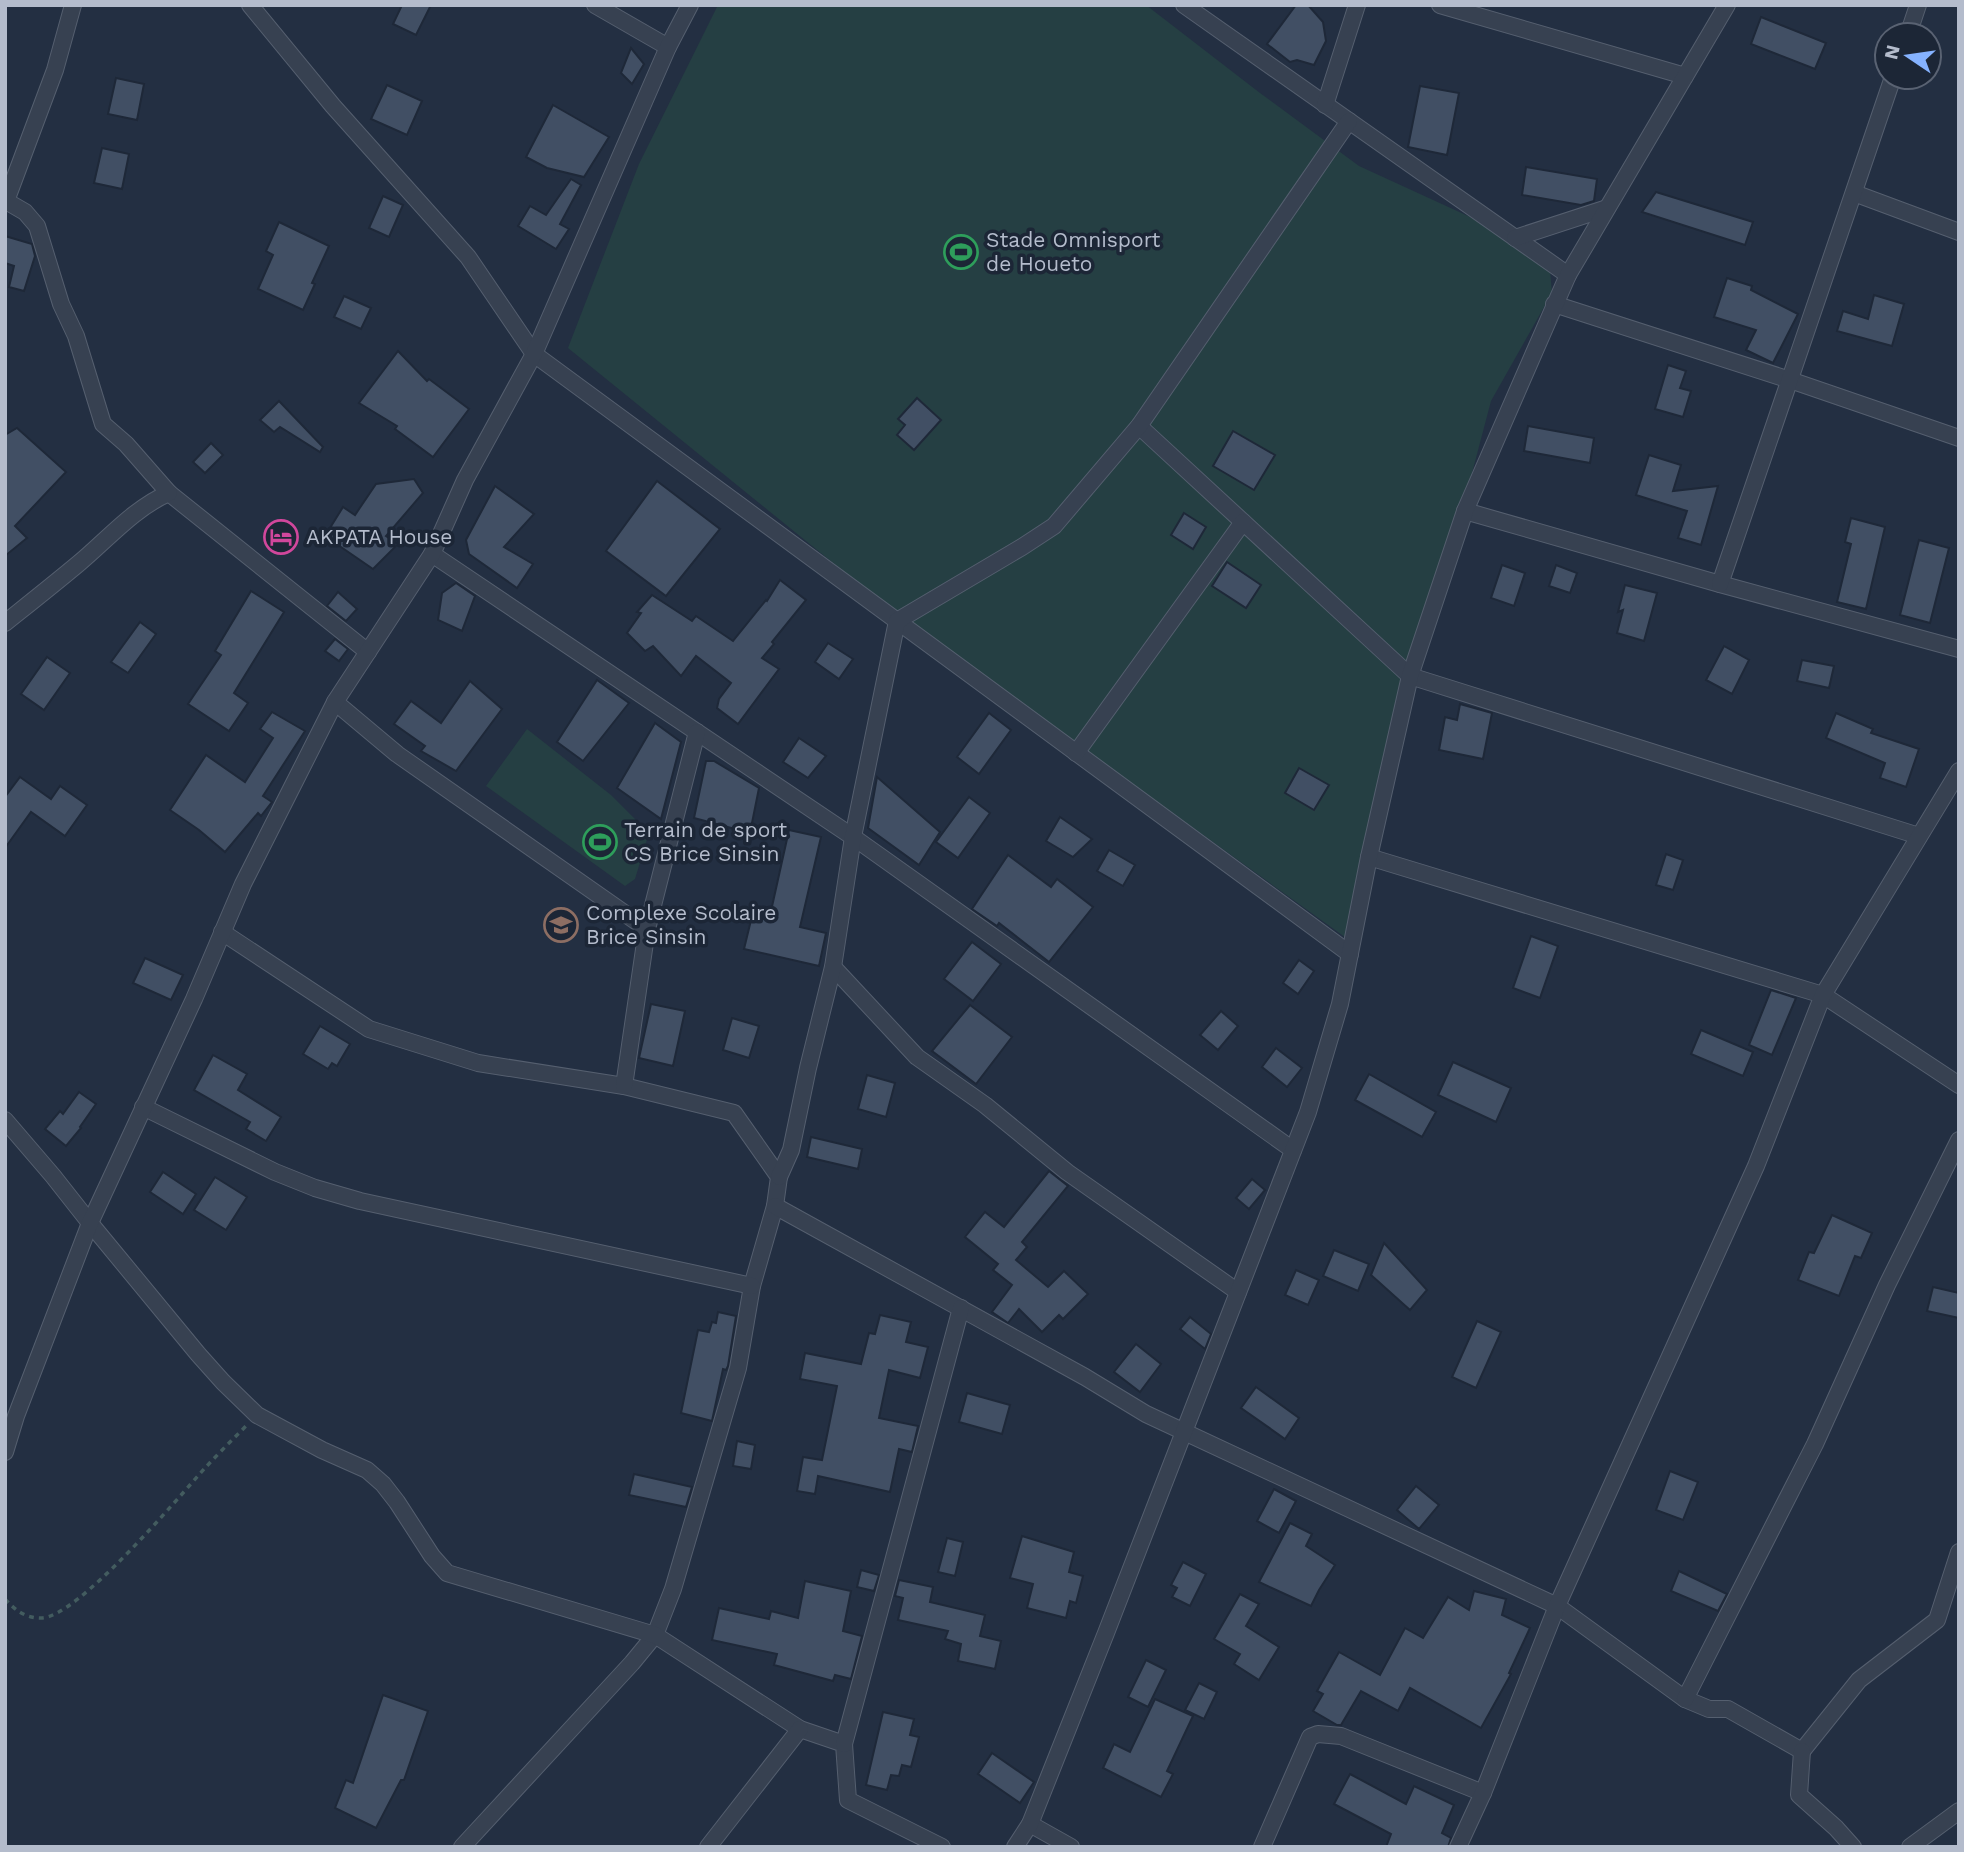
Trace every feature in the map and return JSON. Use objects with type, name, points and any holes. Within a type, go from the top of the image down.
[{"type":"street","points":[[73,5],[55,71],[6,201],[25,212],[37,226],[61,304],[76,336],[103,424],[126,444],[169,494],[368,652]]},
{"type":"street","points":[[250,5],[333,106],[468,257],[534,354],[1350,954]]},
{"type":"street","points":[[595,5],[668,47]]},
{"type":"street","points":[[5,1452],[16,1416],[90,1223],[194,999],[243,884],[335,702],[432,554],[465,480],[534,354],[668,47],[690,5]]},
{"type":"street","points":[[1184,5],[1568,275]]},
{"type":"street","points":[[1325,105],[1357,5]]},
{"type":"street","points":[[1440,5],[1685,76]]},
{"type":"street","points":[[1015,1847],[1030,1824],[1308,1112],[1340,1004],[1369,857],[1410,676],[1465,511],[1568,275],[1727,5]]},
{"type":"street","points":[[1720,584],[1888,91]]},
{"type":"street","points":[[462,1847],[655,1636],[673,1589],[738,1368],[752,1286],[775,1206],[779,1177],[791,1150],[833,967],[853,837],[897,621],[1054,526],[1139,426],[1349,121]]},
{"type":"street","points":[[1854,193],[1959,232]]},
{"type":"street","points":[[1515,238],[1607,208]]},
{"type":"street","points":[[1554,304],[1959,438]]},
{"type":"street","points":[[1139,426],[1410,676],[1919,836]]},
{"type":"street","points":[[5,623],[142,509],[155,499],[169,494]]},
{"type":"street","points":[[1465,511],[1959,649]]},
{"type":"street","points":[[1076,753],[1242,522]]},
{"type":"street","points":[[432,554],[853,837],[1293,1150]]},
{"type":"street","points":[[335,702],[397,754],[647,929]]},
{"type":"street","points":[[624,1086],[647,929],[698,732]]},
{"type":"street","points":[[1458,1847],[1483,1793],[1557,1606],[1756,1166],[1823,995],[1959,771]]},
{"type":"street","points":[[1369,857],[1823,995],[1959,1085]]},
{"type":"street","points":[[222,932],[369,1029],[478,1063],[624,1086],[734,1113],[779,1177]]},
{"type":"street","points":[[833,967],[917,1057],[985,1105],[1067,1172],[1238,1293]]},
{"type":"street","points":[[143,1107],[254,1163],[315,1188],[360,1201],[752,1286]]},
{"type":"street","points":[[5,1119],[198,1354],[257,1415],[322,1450],[367,1470],[397,1502],[432,1556],[447,1573],[655,1636],[800,1728],[844,1744]]},
{"type":"street","points":[[1685,1699],[1815,1444],[1887,1285],[1958,1143]]},
{"type":"street","points":[[775,1206],[1085,1377],[1146,1414],[1557,1606],[1685,1699],[1709,1709],[1728,1709],[1802,1751]]},
{"type":"street","points":[[942,1847],[848,1800],[844,1744],[961,1308]]},
{"type":"street","points":[[1853,1847],[1799,1795],[1802,1751],[1859,1680],[1937,1620],[1959,1552]]},
{"type":"street","points":[[708,1847],[800,1728]]},
{"type":"street","points":[[1262,1847],[1310,1737],[1318,1734],[1341,1737],[1483,1793]]},
{"type":"street","points":[[1910,1847],[1959,1811]]},
{"type":"street","points":[[1030,1824],[1071,1847]]},
{"type":"path","points":[[5,1599],[18,1614],[42,1619],[60,1612],[113,1570],[257,1415]]},
{"type":"green space","points":[[718,5],[1146,5],[1359,166],[1492,227],[1550,270],[1552,293],[1491,401],[1349,940],[896,614],[568,348],[639,164]]},
{"type":"green space","points":[[527,729],[611,795],[649,833],[635,879],[625,886],[486,786]]},
{"type":"building","points":[[402,5],[431,5],[416,35],[393,24]]},
{"type":"building","points":[[1296,5],[1308,5],[1323,22],[1326,41],[1314,65],[1297,60],[1290,62],[1267,44]]},
{"type":"building","points":[[1761,17],[1826,43],[1815,69],[1751,44]]},
{"type":"building","points":[[631,48],[644,64],[632,84],[621,73]]},
{"type":"building","points":[[116,78],[144,84],[137,120],[108,114]]},
{"type":"building","points":[[387,85],[422,101],[407,135],[371,119]]},
{"type":"building","points":[[1420,86],[1459,93],[1447,155],[1408,147]]},
{"type":"building","points":[[553,105],[609,137],[584,177],[547,168],[526,157]]},
{"type":"building","points":[[102,148],[129,154],[122,189],[94,183]]},
{"type":"building","points":[[1526,167],[1597,179],[1594,201],[1581,205],[1522,195]]},
{"type":"building","points":[[571,179],[581,185],[560,224],[569,229],[556,249],[518,226],[530,206],[546,215]]},
{"type":"building","points":[[1656,192],[1753,222],[1745,245],[1642,212]]},
{"type":"building","points":[[383,196],[403,205],[389,237],[369,228]]},
{"type":"building","points":[[279,222],[329,246],[303,310],[258,289],[273,255],[266,251]]},
{"type":"building","points":[[5,236],[32,244],[35,256],[24,291],[9,287],[14,266],[5,263]]},
{"type":"building","points":[[1727,278],[1752,286],[1751,290],[1798,314],[1773,363],[1746,350],[1756,330],[1714,317]]},
{"type":"building","points":[[1874,295],[1904,304],[1892,346],[1837,331],[1843,311],[1868,319]]},
{"type":"building","points":[[344,296],[371,308],[361,329],[334,317]]},
{"type":"building","points":[[398,351],[427,381],[429,379],[469,409],[433,457],[395,429],[397,426],[359,403]]},
{"type":"building","points":[[1668,365],[1686,371],[1680,388],[1691,391],[1683,417],[1655,409]]},
{"type":"building","points":[[917,398],[941,420],[914,450],[897,435],[905,425],[898,419]]},
{"type":"building","points":[[279,401],[323,447],[320,452],[280,427],[274,432],[260,420]]},
{"type":"building","points":[[1528,426],[1594,438],[1590,463],[1524,451]]},
{"type":"building","points":[[17,428],[66,472],[15,526],[27,538],[5,556],[5,435]]},
{"type":"building","points":[[1233,431],[1275,455],[1254,490],[1213,466]]},
{"type":"building","points":[[211,443],[223,455],[205,473],[193,462]]},
{"type":"building","points":[[1649,455],[1681,465],[1673,491],[1718,486],[1701,545],[1678,538],[1687,511],[1636,495]]},
{"type":"building","points":[[414,479],[423,493],[386,536],[398,544],[373,569],[325,536],[343,507],[355,515],[376,484]]},
{"type":"building","points":[[657,481],[720,529],[666,596],[606,551]]},
{"type":"building","points":[[495,486],[534,514],[504,547],[533,564],[517,588],[469,554],[466,540]]},
{"type":"building","points":[[1184,513],[1206,527],[1193,549],[1171,535]]},
{"type":"building","points":[[1851,518],[1885,527],[1866,609],[1837,602],[1851,544],[1845,542]]},
{"type":"building","points":[[1919,540],[1949,548],[1930,623],[1900,615]]},
{"type":"building","points":[[1227,562],[1261,585],[1246,608],[1212,586]]},
{"type":"building","points":[[1502,565],[1525,573],[1514,606],[1491,598]]},
{"type":"building","points":[[1556,565],[1577,573],[1570,593],[1549,586]]},
{"type":"building","points":[[780,580],[806,600],[762,658],[779,669],[738,724],[717,708],[719,699],[731,683],[696,656],[681,676],[653,646],[645,651],[627,633],[641,613],[637,612],[652,595],[692,621],[696,616],[733,641],[767,601]]},
{"type":"building","points":[[456,583],[475,596],[462,631],[438,620],[442,593]]},
{"type":"building","points":[[1625,585],[1657,593],[1644,641],[1617,633],[1623,610],[1618,612]]},
{"type":"building","points":[[251,591],[284,612],[234,693],[248,703],[229,731],[188,704],[221,655],[215,651]]},
{"type":"building","points":[[338,592],[357,609],[346,621],[327,606]]},
{"type":"building","points":[[140,622],[156,634],[128,673],[111,662]]},
{"type":"building","points":[[335,639],[348,649],[339,661],[325,651]]},
{"type":"building","points":[[828,643],[853,659],[839,679],[815,662]]},
{"type":"building","points":[[1724,646],[1749,660],[1732,694],[1706,680]]},
{"type":"building","points":[[47,657],[70,673],[44,710],[21,694]]},
{"type":"building","points":[[1802,660],[1834,666],[1829,688],[1797,681]]},
{"type":"building","points":[[597,680],[629,703],[583,761],[557,742]]},
{"type":"building","points":[[470,681],[502,709],[456,771],[421,751],[425,746],[394,724],[411,701],[441,723]]},
{"type":"building","points":[[1460,704],[1492,713],[1483,759],[1439,750],[1445,717],[1457,720]]},
{"type":"building","points":[[272,712],[305,731],[263,796],[272,802],[261,816],[258,813],[225,852],[170,810],[206,755],[245,782],[273,738],[260,729]]},
{"type":"building","points":[[989,713],[1011,730],[979,774],[957,757]]},
{"type":"building","points":[[1836,713],[1873,729],[1871,733],[1919,749],[1906,787],[1880,778],[1885,763],[1826,738]]},
{"type":"building","points":[[655,723],[681,742],[661,819],[617,788]]},
{"type":"building","points":[[799,738],[826,756],[808,778],[783,762]]},
{"type":"building","points":[[706,761],[714,761],[759,788],[750,833],[694,818]]},
{"type":"building","points":[[1299,768],[1329,785],[1314,810],[1285,793]]},
{"type":"building","points":[[20,777],[51,799],[60,786],[87,805],[65,836],[31,812],[5,848],[5,797]]},
{"type":"building","points":[[877,777],[940,832],[919,865],[868,828]]},
{"type":"building","points":[[969,797],[990,813],[958,858],[936,842]]},
{"type":"building","points":[[1060,817],[1092,839],[1073,857],[1046,841]]},
{"type":"building","points":[[789,830],[821,837],[800,927],[826,933],[819,966],[744,949],[752,916],[769,920]]},
{"type":"building","points":[[1109,850],[1135,865],[1123,886],[1097,871]]},
{"type":"building","points":[[1666,854],[1683,860],[1673,890],[1656,885]]},
{"type":"building","points":[[1008,855],[1051,887],[1057,879],[1093,907],[1049,962],[999,923],[997,926],[972,909]]},
{"type":"building","points":[[1531,936],[1558,946],[1540,998],[1513,988]]},
{"type":"building","points":[[972,942],[1001,964],[973,1001],[944,979]]},
{"type":"building","points":[[145,958],[183,975],[171,1000],[133,983]]},
{"type":"building","points":[[1299,960],[1314,971],[1298,994],[1283,983]]},
{"type":"building","points":[[1771,990],[1796,998],[1772,1055],[1749,1045]]},
{"type":"building","points":[[651,1004],[685,1011],[673,1066],[639,1058]]},
{"type":"building","points":[[970,1005],[1012,1037],[976,1084],[932,1051]]},
{"type":"building","points":[[1221,1011],[1238,1026],[1218,1050],[1200,1035]]},
{"type":"building","points":[[732,1018],[759,1026],[749,1058],[723,1050]]},
{"type":"building","points":[[320,1026],[350,1044],[337,1066],[332,1063],[328,1069],[303,1054]]},
{"type":"building","points":[[1701,1030],[1753,1052],[1743,1076],[1691,1054]]},
{"type":"building","points":[[1276,1048],[1302,1068],[1287,1087],[1262,1067]]},
{"type":"building","points":[[213,1055],[247,1074],[238,1090],[281,1117],[266,1141],[246,1129],[250,1122],[194,1090]]},
{"type":"building","points":[[1453,1062],[1511,1088],[1496,1122],[1438,1095]]},
{"type":"building","points":[[1369,1074],[1436,1112],[1422,1137],[1355,1100]]},
{"type":"building","points":[[867,1075],[895,1083],[886,1117],[858,1109]]},
{"type":"building","points":[[79,1092],[96,1104],[66,1146],[45,1129],[60,1111],[63,1114]]},
{"type":"building","points":[[811,1137],[862,1149],[858,1169],[807,1157]]},
{"type":"building","points":[[1049,1171],[1068,1186],[1022,1242],[1027,1247],[1016,1260],[1048,1287],[1064,1271],[1088,1294],[1063,1319],[1059,1315],[1042,1332],[1019,1309],[1008,1323],[992,1312],[1012,1285],[993,1270],[998,1264],[965,1237],[985,1212],[1004,1227]]},
{"type":"building","points":[[163,1172],[196,1194],[183,1214],[150,1192]]},
{"type":"building","points":[[215,1177],[247,1197],[226,1230],[194,1210]]},
{"type":"building","points":[[1252,1179],[1265,1190],[1249,1209],[1236,1198]]},
{"type":"building","points":[[1832,1215],[1872,1233],[1861,1258],[1855,1256],[1839,1296],[1798,1280],[1809,1252],[1814,1253]]},
{"type":"building","points":[[1384,1243],[1427,1290],[1410,1310],[1371,1275]]},
{"type":"building","points":[[1334,1250],[1369,1264],[1358,1291],[1323,1276]]},
{"type":"building","points":[[1296,1270],[1319,1280],[1308,1305],[1285,1295]]},
{"type":"building","points":[[1933,1287],[1959,1293],[1959,1318],[1927,1311]]},
{"type":"building","points":[[718,1312],[736,1316],[728,1366],[726,1370],[723,1369],[712,1421],[681,1413],[698,1330],[709,1332],[712,1322],[716,1323]]},
{"type":"building","points":[[880,1315],[911,1322],[906,1342],[928,1347],[920,1378],[889,1370],[879,1418],[918,1426],[912,1452],[899,1449],[890,1492],[818,1476],[815,1494],[797,1491],[803,1457],[822,1460],[837,1386],[800,1379],[805,1353],[861,1364],[869,1333],[875,1334]]},
{"type":"building","points":[[1190,1317],[1211,1334],[1205,1349],[1180,1329]]},
{"type":"building","points":[[1477,1321],[1501,1332],[1476,1388],[1452,1377]]},
{"type":"building","points":[[1136,1344],[1161,1364],[1140,1392],[1114,1372]]},
{"type":"building","points":[[1256,1387],[1299,1418],[1285,1439],[1241,1408]]},
{"type":"building","points":[[967,1393],[1010,1405],[1002,1434],[959,1422]]},
{"type":"building","points":[[737,1441],[755,1445],[751,1469],[733,1466]]},
{"type":"building","points":[[1670,1471],[1698,1482],[1683,1520],[1656,1510]]},
{"type":"building","points":[[634,1474],[692,1487],[686,1507],[629,1495]]},
{"type":"building","points":[[1416,1486],[1439,1505],[1419,1529],[1397,1510]]},
{"type":"building","points":[[1274,1489],[1296,1501],[1279,1533],[1257,1521]]},
{"type":"building","points":[[1290,1523],[1312,1534],[1306,1546],[1335,1565],[1311,1606],[1259,1582]]},
{"type":"building","points":[[1022,1536],[1074,1552],[1069,1572],[1083,1576],[1076,1603],[1070,1601],[1066,1618],[1027,1608],[1033,1584],[1010,1578]]},
{"type":"building","points":[[947,1538],[963,1542],[955,1576],[938,1572]]},
{"type":"building","points":[[1183,1562],[1206,1574],[1190,1606],[1172,1597],[1177,1588],[1171,1585]]},
{"type":"building","points":[[861,1570],[879,1575],[874,1591],[857,1587]]},
{"type":"building","points":[[1679,1571],[1727,1594],[1718,1611],[1671,1591]]},
{"type":"building","points":[[899,1580],[933,1587],[930,1602],[985,1615],[980,1636],[1001,1641],[995,1669],[958,1661],[961,1644],[945,1639],[948,1631],[898,1620],[903,1598],[895,1596]]},
{"type":"building","points":[[805,1581],[851,1591],[843,1631],[862,1636],[851,1679],[835,1675],[833,1681],[774,1665],[777,1654],[712,1640],[719,1608],[769,1619],[771,1611],[798,1618]]},
{"type":"building","points":[[1474,1591],[1506,1599],[1502,1615],[1530,1628],[1509,1673],[1511,1674],[1481,1728],[1410,1688],[1398,1711],[1361,1691],[1341,1725],[1313,1711],[1323,1694],[1317,1691],[1339,1652],[1380,1675],[1405,1628],[1423,1638],[1448,1597],[1469,1610]]},
{"type":"building","points":[[1240,1594],[1259,1604],[1246,1626],[1279,1647],[1259,1680],[1234,1664],[1240,1654],[1214,1639]]},
{"type":"building","points":[[1146,1660],[1166,1670],[1148,1707],[1128,1697]]},
{"type":"building","points":[[1199,1683],[1217,1692],[1204,1719],[1185,1710]]},
{"type":"building","points":[[383,1695],[428,1711],[404,1780],[401,1780],[376,1828],[335,1808],[346,1780],[353,1783]]},
{"type":"building","points":[[1155,1699],[1193,1716],[1167,1771],[1173,1774],[1161,1797],[1103,1768],[1114,1744],[1130,1752]]},
{"type":"building","points":[[883,1712],[914,1719],[910,1735],[919,1737],[911,1767],[902,1765],[899,1776],[891,1775],[887,1790],[866,1785]]},
{"type":"building","points":[[992,1753],[1034,1782],[1020,1803],[978,1774]]},
{"type":"building","points":[[1350,1774],[1406,1804],[1414,1786],[1454,1805],[1442,1833],[1451,1838],[1448,1847],[1386,1847],[1391,1834],[1334,1804]]},
{"type":"place","name":"Stade Omnisport de Houeto","points":[[961,252]]},
{"type":"place","name":"AKPATA House","points":[[281,537]]},
{"type":"place","name":"Terrain de sport CS Brice Sinsin","points":[[600,842]]},
{"type":"place","name":"Complexe Scolaire Brice Sinsin","points":[[561,925]]}]
